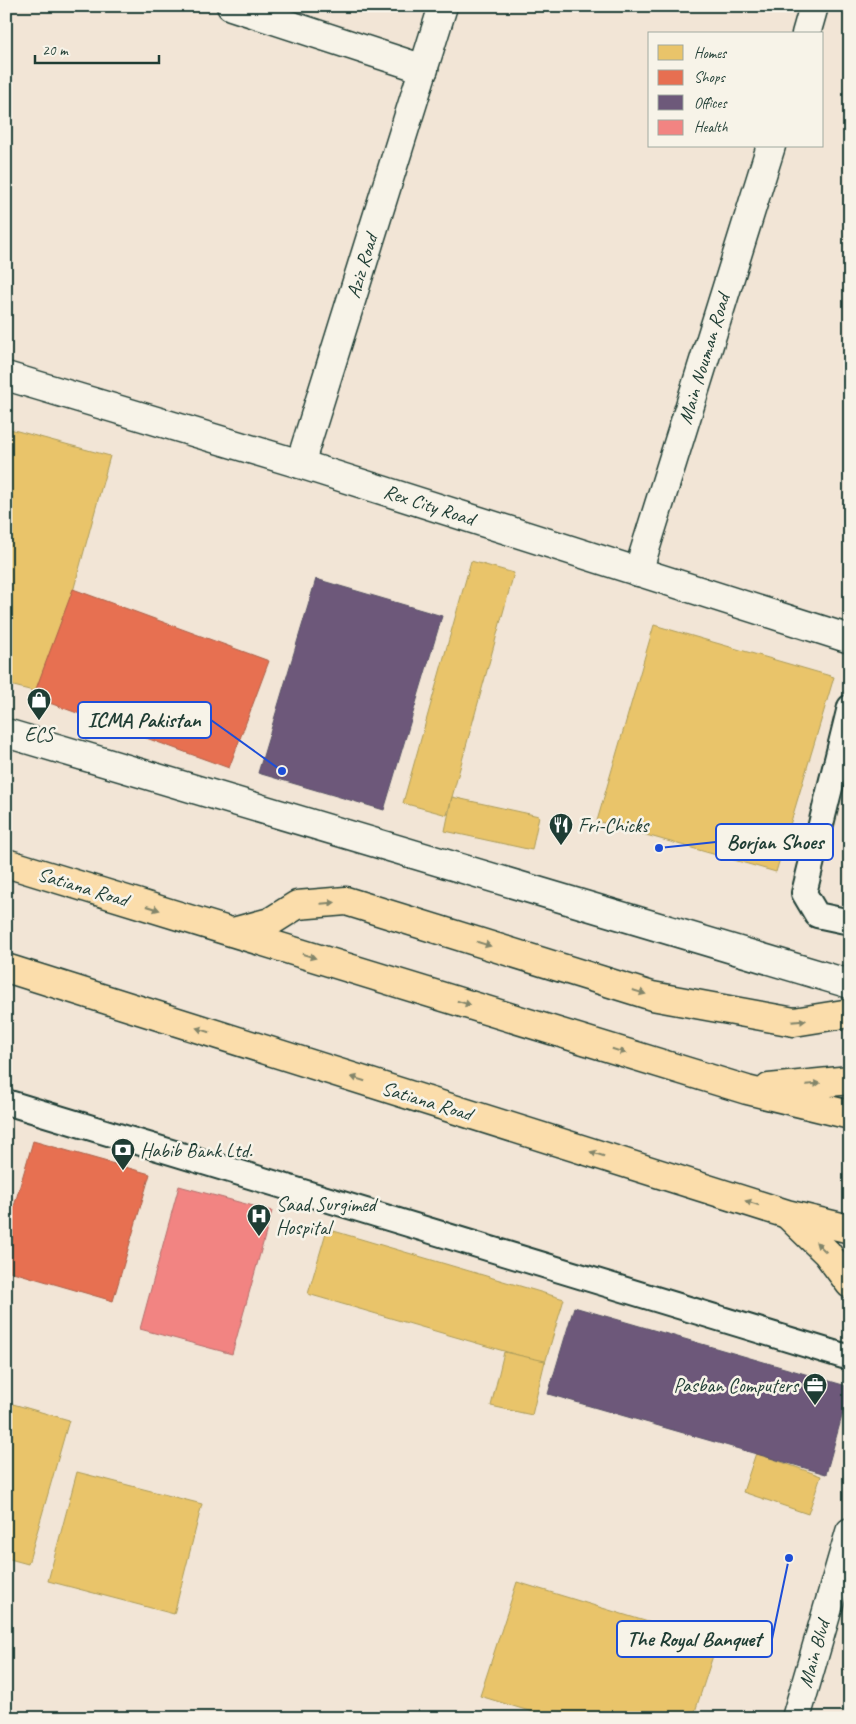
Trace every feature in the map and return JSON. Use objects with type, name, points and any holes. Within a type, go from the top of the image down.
[{"type":"main road","name":"Satiana Road","points":[[6,863],[748,1090],[850,1115]]},
{"type":"main road","points":[[233,932],[270,922],[297,905],[346,901],[652,996],[794,1022],[850,1013]]},
{"type":"main road","name":"Satiana Road","points":[[6,968],[787,1214],[850,1229]]},
{"type":"main road","points":[[748,1090],[850,1080]]},
{"type":"main road","points":[[787,1214],[827,1253],[850,1284]]},
{"type":"street","points":[[230,6],[424,69]]},
{"type":"street","name":"Aziz Road","points":[[300,464],[443,6]]},
{"type":"street","points":[[807,32],[814,6]]},
{"type":"street","name":"Main Nouman Road","points":[[638,572],[769,148]]},
{"type":"street","name":"Rex City Road","points":[[6,376],[300,464],[850,639]]},
{"type":"street","points":[[6,733],[850,984]]},
{"type":"street","name":"Main Blvd","points":[[796,1718],[850,1532]]},
{"type":"lane","points":[[849,713],[804,893],[817,915],[850,922]]},
{"type":"lane","points":[[6,1102],[850,1358]]},
{"type":"building: Homes","points":[[10,429],[110,456],[45,694],[6,684],[6,444]]},
{"type":"building: Homes","points":[[471,561],[514,573],[447,815],[403,803]]},
{"type":"building: Homes","points":[[654,625],[834,677],[776,872],[597,821]]},
{"type":"building: Homes","points":[[452,797],[539,816],[532,850],[445,831]]},
{"type":"building: Homes","points":[[327,1229],[564,1299],[545,1363],[308,1294]]},
{"type":"building: Homes","points":[[504,1352],[545,1361],[532,1415],[491,1406]]},
{"type":"building: Homes","points":[[6,1402],[69,1420],[28,1564],[6,1558]]},
{"type":"building: Homes","points":[[756,1453],[821,1476],[808,1514],[743,1492]]},
{"type":"building: Homes","points":[[77,1472],[202,1504],[174,1614],[48,1581]]},
{"type":"building: Homes","points":[[517,1582],[717,1643],[693,1718],[552,1718],[480,1696]]},
{"type":"building: Shops","points":[[73,589],[269,661],[229,768],[33,697]]},
{"type":"building: Shops","points":[[33,1141],[150,1174],[113,1301],[6,1270],[6,1234]]},
{"type":"building: Offices","points":[[316,579],[442,616],[384,810],[258,773]]},
{"type":"building: Offices","points":[[574,1307],[850,1387],[826,1474],[548,1394]]},
{"type":"building: Health","points":[[179,1186],[272,1211],[232,1354],[140,1329]]},
{"type":"place","name":"ECS","points":[[39,721]]},
{"type":"place","name":"ICMA Pakistan","points":[[282,771]]},
{"type":"place","name":"Fri-Chicks","points":[[561,846]]},
{"type":"place","name":"Borjan Shoes","points":[[659,848]]},
{"type":"place","name":"Habib Bank Ltd.","points":[[123,1171]]},
{"type":"place","name":"Saad Surgimed Hospital","points":[[259,1237]]},
{"type":"place","name":"Pasban Computers","points":[[815,1406]]},
{"type":"place","name":"The Royal Banquet","points":[[789,1558]]}]
